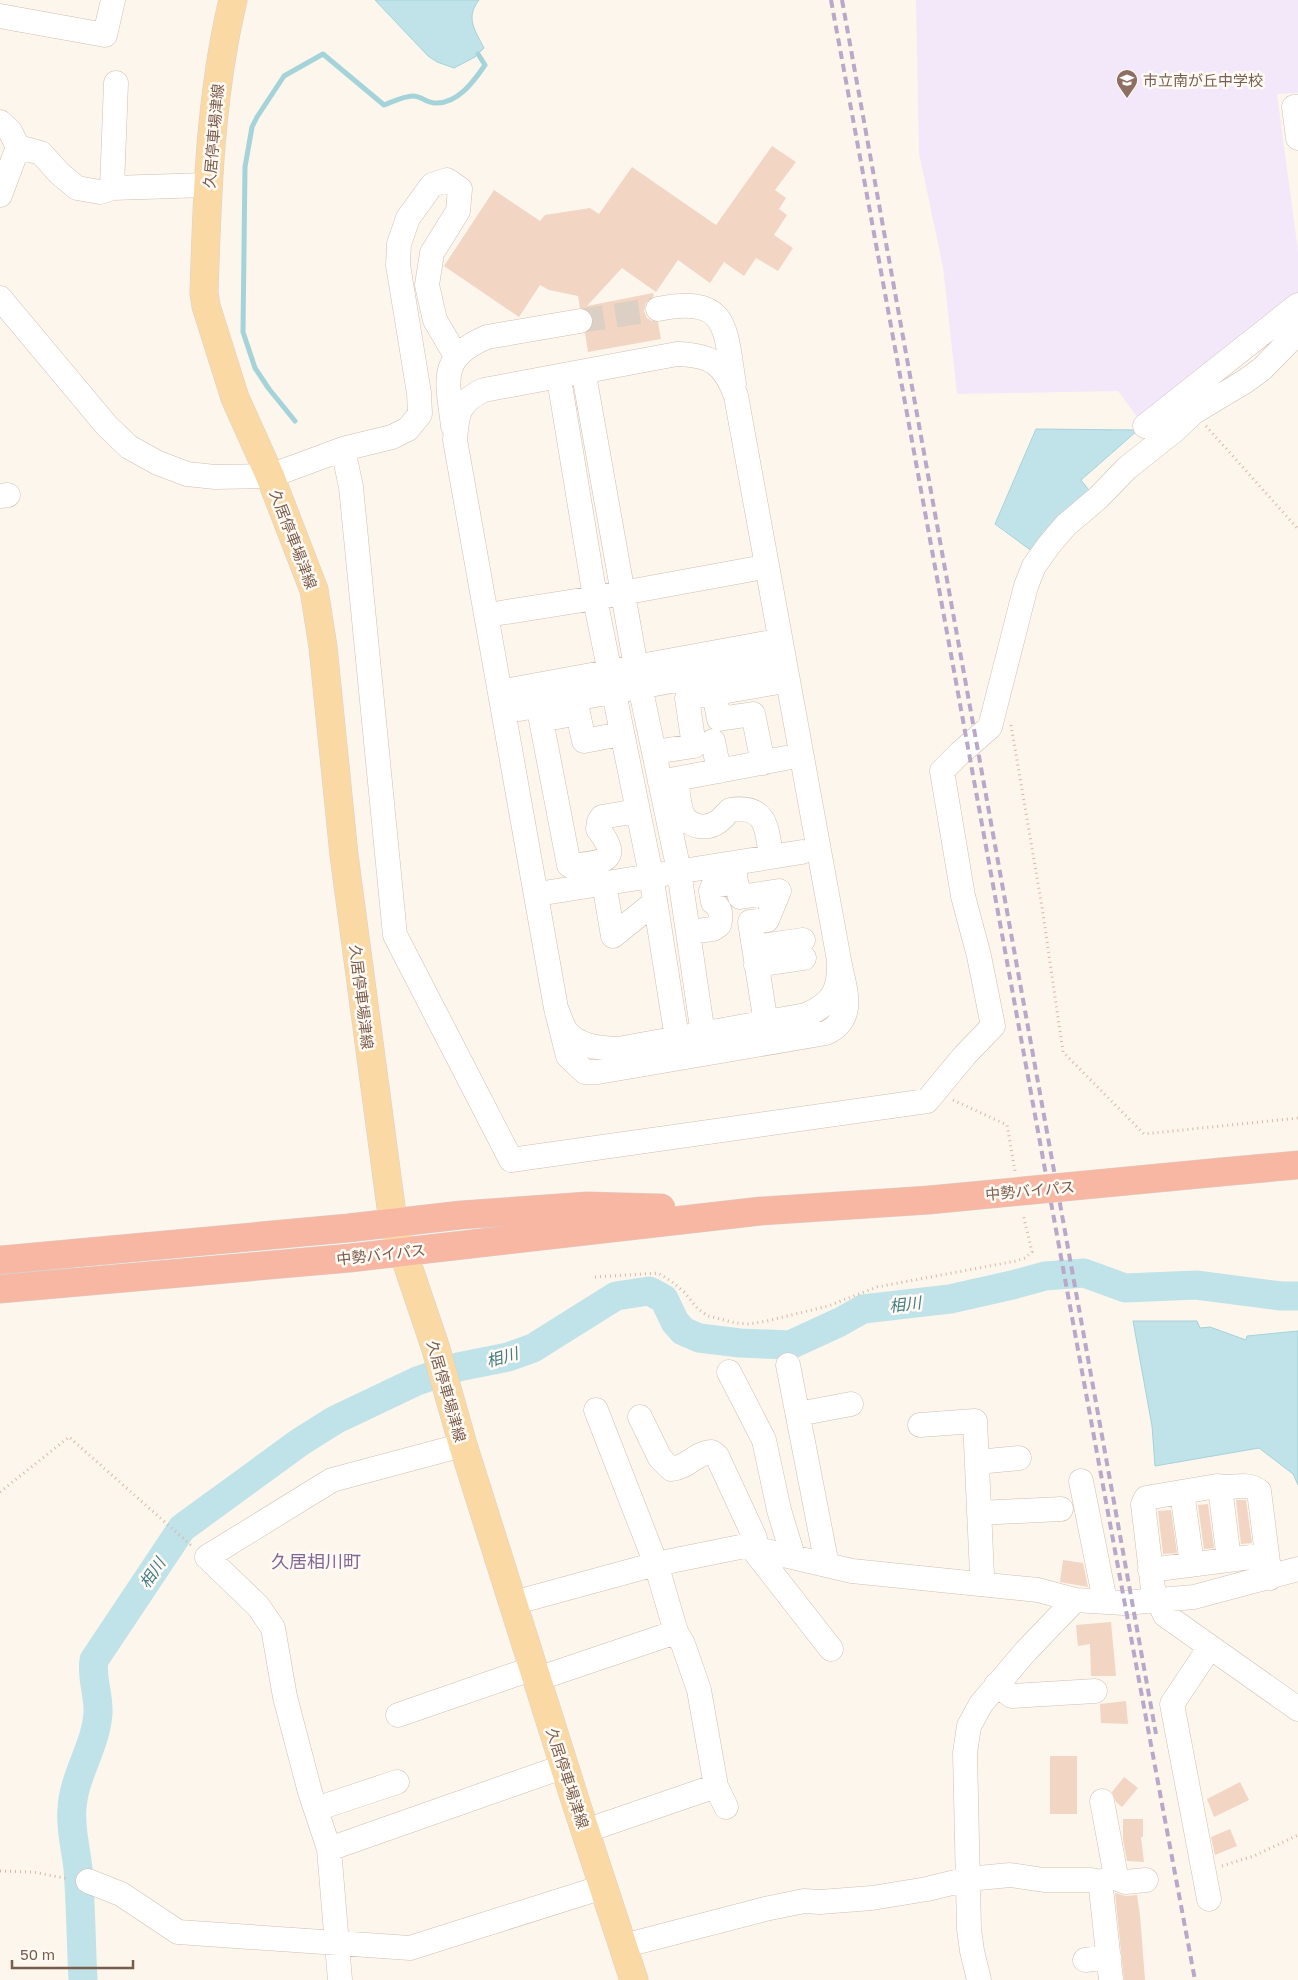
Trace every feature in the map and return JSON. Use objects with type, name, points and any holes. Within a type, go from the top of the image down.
[{"type":"highway","name":"中勢バイパス","points":[[0,1289],[403,1252],[761,1210],[929,1200],[1298,1165]]},
{"type":"highway","name":"中勢バイパス","points":[[0,1260],[393,1222],[587,1206],[761,1210]]},
{"type":"main road","name":"久居停車場津線","points":[[233,0],[217,84],[207,185],[204,293],[206,306],[235,398],[270,476],[314,590],[323,647],[344,855],[393,1222],[435,1346],[463,1445],[623,1946],[628,1978]]},
{"type":"street","points":[[0,16],[105,35],[113,0]]},
{"type":"street","points":[[112,188],[116,83]]},
{"type":"street","points":[[1298,107],[1294,107],[1298,138]]},
{"type":"street","points":[[0,122],[10,131],[18,147],[0,195]]},
{"type":"street","points":[[18,147],[41,153],[77,188],[100,192],[112,188],[207,185]]},
{"type":"street","points":[[0,298],[107,426],[129,447],[158,463],[187,474],[215,477],[270,476],[343,449],[392,437],[408,429],[420,414],[419,393],[398,265],[399,244],[408,218],[432,184],[447,180],[460,189],[458,210],[432,253],[427,285],[435,320],[456,356]]},
{"type":"street","points":[[1145,426],[1298,305]]},
{"type":"street","points":[[580,321],[487,337],[472,343],[456,356],[448,378],[455,440],[556,1008],[566,1031],[581,1042],[598,1048],[618,1049],[806,1015],[820,1009],[835,994],[840,976],[839,960],[724,325],[715,313],[703,308],[674,306],[658,309]]},
{"type":"street","points":[[343,449],[351,487],[395,935],[511,1160],[927,1102],[965,1055],[994,1026],[980,956],[963,896],[942,771],[960,752],[990,727],[1026,586],[1034,566],[1066,525],[1098,498],[1127,468],[1175,430],[1194,412],[1262,369],[1298,332]]},
{"type":"street","points":[[455,440],[460,407],[470,396],[484,390],[677,354],[704,356],[714,362],[730,379],[736,396]]},
{"type":"street","points":[[755,956],[795,959],[821,962],[754,575],[719,394],[697,375],[679,370],[499,402],[482,411],[472,428],[472,448],[572,1010],[589,1029],[608,1036],[764,1010],[793,1002],[795,959]]},
{"type":"street","points":[[573,389],[624,679],[665,873],[688,1024]]},
{"type":"street","points":[[501,619],[754,575]]},
{"type":"street","points":[[517,699],[624,679],[769,663]]},
{"type":"street","points":[[654,752],[694,746],[687,698],[712,684],[769,663]]},
{"type":"street","points":[[624,679],[712,684]]},
{"type":"street","points":[[624,679],[621,734],[637,810],[665,873],[688,932],[688,1024]]},
{"type":"street","points":[[624,679],[682,814],[695,825],[704,827],[720,821],[730,810],[747,809],[764,820],[771,857]]},
{"type":"street","points":[[712,684],[719,719],[753,714],[763,763]]},
{"type":"street","points":[[621,734],[584,741],[578,713],[541,720],[569,865],[602,862],[609,854],[609,847],[607,840],[598,829],[598,822],[602,817],[637,810]]},
{"type":"street","points":[[713,741],[718,771]]},
{"type":"street","points":[[668,781],[786,758]]},
{"type":"street","points":[[604,883],[613,936],[655,902],[665,873],[668,781]]},
{"type":"street","points":[[688,932],[713,929],[718,925],[720,913],[718,906],[712,902],[710,891],[713,886],[734,872],[771,857],[802,852]]},
{"type":"street","points":[[550,892],[665,873],[734,872]]},
{"type":"street","points":[[734,872],[740,897],[779,891],[767,920],[750,922],[764,1010]]},
{"type":"street","points":[[655,902],[688,1024]]},
{"type":"street","points":[[788,1365],[825,1555],[824,1564]]},
{"type":"street","points":[[729,1372],[764,1440],[779,1510],[792,1556]]},
{"type":"street","points":[[798,1414],[851,1404]]},
{"type":"street","points":[[585,1831],[721,1797],[699,1690],[683,1644],[676,1632],[659,1574],[658,1564],[596,1410]]},
{"type":"street","points":[[640,1417],[660,1458],[671,1469],[679,1468],[705,1452],[712,1452],[717,1456],[755,1538],[754,1548],[756,1553],[831,1650]]},
{"type":"street","points":[[920,1425],[975,1421],[982,1575],[986,1584]]},
{"type":"street","points":[[340,1980],[329,1849],[285,1697],[273,1628],[258,1606],[207,1557],[332,1480],[463,1445]]},
{"type":"street","points":[[977,1462],[1019,1458]]},
{"type":"street","points":[[1081,1481],[1105,1601]]},
{"type":"street","points":[[1270,1578],[1259,1491],[1251,1486],[1220,1487],[1146,1498],[1143,1504],[1153,1589],[1165,1615],[1298,1709]]},
{"type":"street","points":[[1220,1487],[1230,1588]]},
{"type":"street","points":[[1182,1492],[1194,1597]]},
{"type":"street","points":[[980,1514],[1061,1508]]},
{"type":"street","points":[[513,1603],[658,1564],[745,1546],[852,1571],[1038,1590],[1075,1600],[1124,1603],[1194,1597],[1298,1569]]},
{"type":"street","points":[[1150,1570],[1267,1555]]},
{"type":"street","points":[[979,1980],[969,1929],[966,1738],[974,1714],[996,1685],[1075,1600]]},
{"type":"street","points":[[398,1715],[676,1632]]},
{"type":"street","points":[[1209,1899],[1172,1704],[1210,1647]]},
{"type":"street","points":[[996,1685],[1012,1696],[1096,1691]]},
{"type":"street","points":[[329,1849],[564,1766]]},
{"type":"street","points":[[316,1809],[397,1782]]},
{"type":"street","points":[[1085,1960],[1110,1969],[1101,1889],[1115,1872],[1102,1801]]},
{"type":"street","points":[[623,1946],[765,1909],[804,1901],[820,1902],[872,1898],[927,1889],[968,1879],[1010,1875],[1044,1880],[1108,1880],[1125,1882],[1146,1880]]},
{"type":"street","points":[[77,1880],[121,1894],[178,1932],[410,1948],[603,1887]]},
{"type":"path","points":[[1194,412],[1298,529]]},
{"type":"path","points":[[1000,692],[1010,717],[1042,907],[1062,1052],[1144,1134],[1298,1118]]},
{"type":"path","points":[[927,1102],[953,1100],[1007,1125],[1016,1177]]},
{"type":"path","points":[[595,1277],[658,1273],[684,1292],[698,1309],[708,1316],[736,1323],[758,1323],[828,1306],[877,1287],[1025,1258],[1032,1252],[1023,1214]]},
{"type":"path","points":[[0,1492],[69,1437],[189,1544]]},
{"type":"path","points":[[1204,1872],[1254,1856],[1298,1835]]},
{"type":"path","points":[[0,1871],[33,1872],[77,1880]]},
{"type":"shaded area","points":[[916,0],[1298,0],[1298,93],[1277,94],[1298,251],[1298,298],[1140,421],[1118,391],[957,394],[943,267],[919,153]]},
{"type":"water","points":[[375,0],[479,0],[475,6],[472,18],[475,30],[484,48],[475,57],[454,68],[437,62],[428,56]]},
{"type":"water","points":[[1036,429],[1138,430],[1081,480],[1092,494],[1033,552],[995,524]]},
{"type":"water","points":[[1133,1321],[1197,1321],[1200,1328],[1210,1327],[1246,1340],[1247,1336],[1298,1331],[1298,1485],[1293,1474],[1259,1448],[1155,1466],[1152,1426]]},
{"type":"building","points":[[772,146],[796,162],[775,190],[786,198],[779,209],[787,215],[774,235],[793,248],[778,271],[756,258],[744,276],[724,262],[710,283],[678,260],[656,292],[622,268],[587,306],[653,293],[654,296],[646,303],[644,311],[647,318],[658,322],[661,339],[588,352],[585,333],[593,326],[594,319],[590,312],[580,308],[578,296],[549,290],[540,285],[519,317],[444,266],[494,190],[540,221],[545,215],[590,208],[599,214],[632,167],[716,225]]},
{"type":"building","points":[[1236,1500],[1246,1500],[1252,1543],[1241,1544]]},
{"type":"building","points":[[1208,1504],[1214,1548],[1204,1549],[1198,1505]]},
{"type":"building","points":[[1171,1510],[1177,1553],[1163,1554],[1158,1511]]},
{"type":"building","points":[[1063,1560],[1083,1563],[1088,1587],[1060,1582]]},
{"type":"building","points":[[1111,1622],[1116,1676],[1091,1676],[1090,1644],[1078,1646],[1076,1625]]},
{"type":"building","points":[[1126,1701],[1128,1724],[1101,1723],[1100,1704]]},
{"type":"building","points":[[1050,1756],[1077,1756],[1077,1814],[1050,1814]]},
{"type":"building","points":[[1124,1777],[1138,1788],[1122,1807],[1116,1802],[1112,1792]]},
{"type":"building","points":[[1240,1782],[1249,1800],[1214,1817],[1207,1799]]},
{"type":"building","points":[[1123,1819],[1143,1819],[1143,1837],[1141,1837],[1144,1862],[1127,1861],[1123,1840]]},
{"type":"building","points":[[1230,1829],[1237,1846],[1215,1855],[1211,1837]]},
{"type":"building","points":[[1115,1893],[1126,1896],[1137,1895],[1145,1980],[1124,1980]]},
{"type":"waterway","points":[[295,421],[255,368],[243,332],[245,167],[252,127],[284,76],[323,54],[384,105],[409,96],[416,96],[435,103],[451,100],[458,96],[476,78],[485,65],[478,54]]},
{"type":"waterway","name":"相川","points":[[83,1980],[79,1883],[72,1831],[72,1808],[77,1784],[93,1737],[98,1713],[93,1667],[94,1660],[182,1528],[300,1442],[335,1420],[417,1381],[458,1367],[508,1357],[533,1348],[616,1296],[649,1291],[664,1299],[675,1322],[683,1331],[699,1338],[740,1343],[790,1345],[863,1309],[950,1299],[1045,1276],[1084,1273],[1125,1288],[1196,1285],[1281,1296],[1298,1296]]},
{"type":"tunnel","points":[[580,321],[658,309]]},
{"type":"railway","points":[[831,0],[1195,1980]]},
{"type":"railway","points":[[842,0],[1156,1734]]},
{"type":"place","name":"市立南が丘中学校","points":[[1127,99]]},
{"type":"district","name":"久居相川町","points":[[316,1561]]}]
